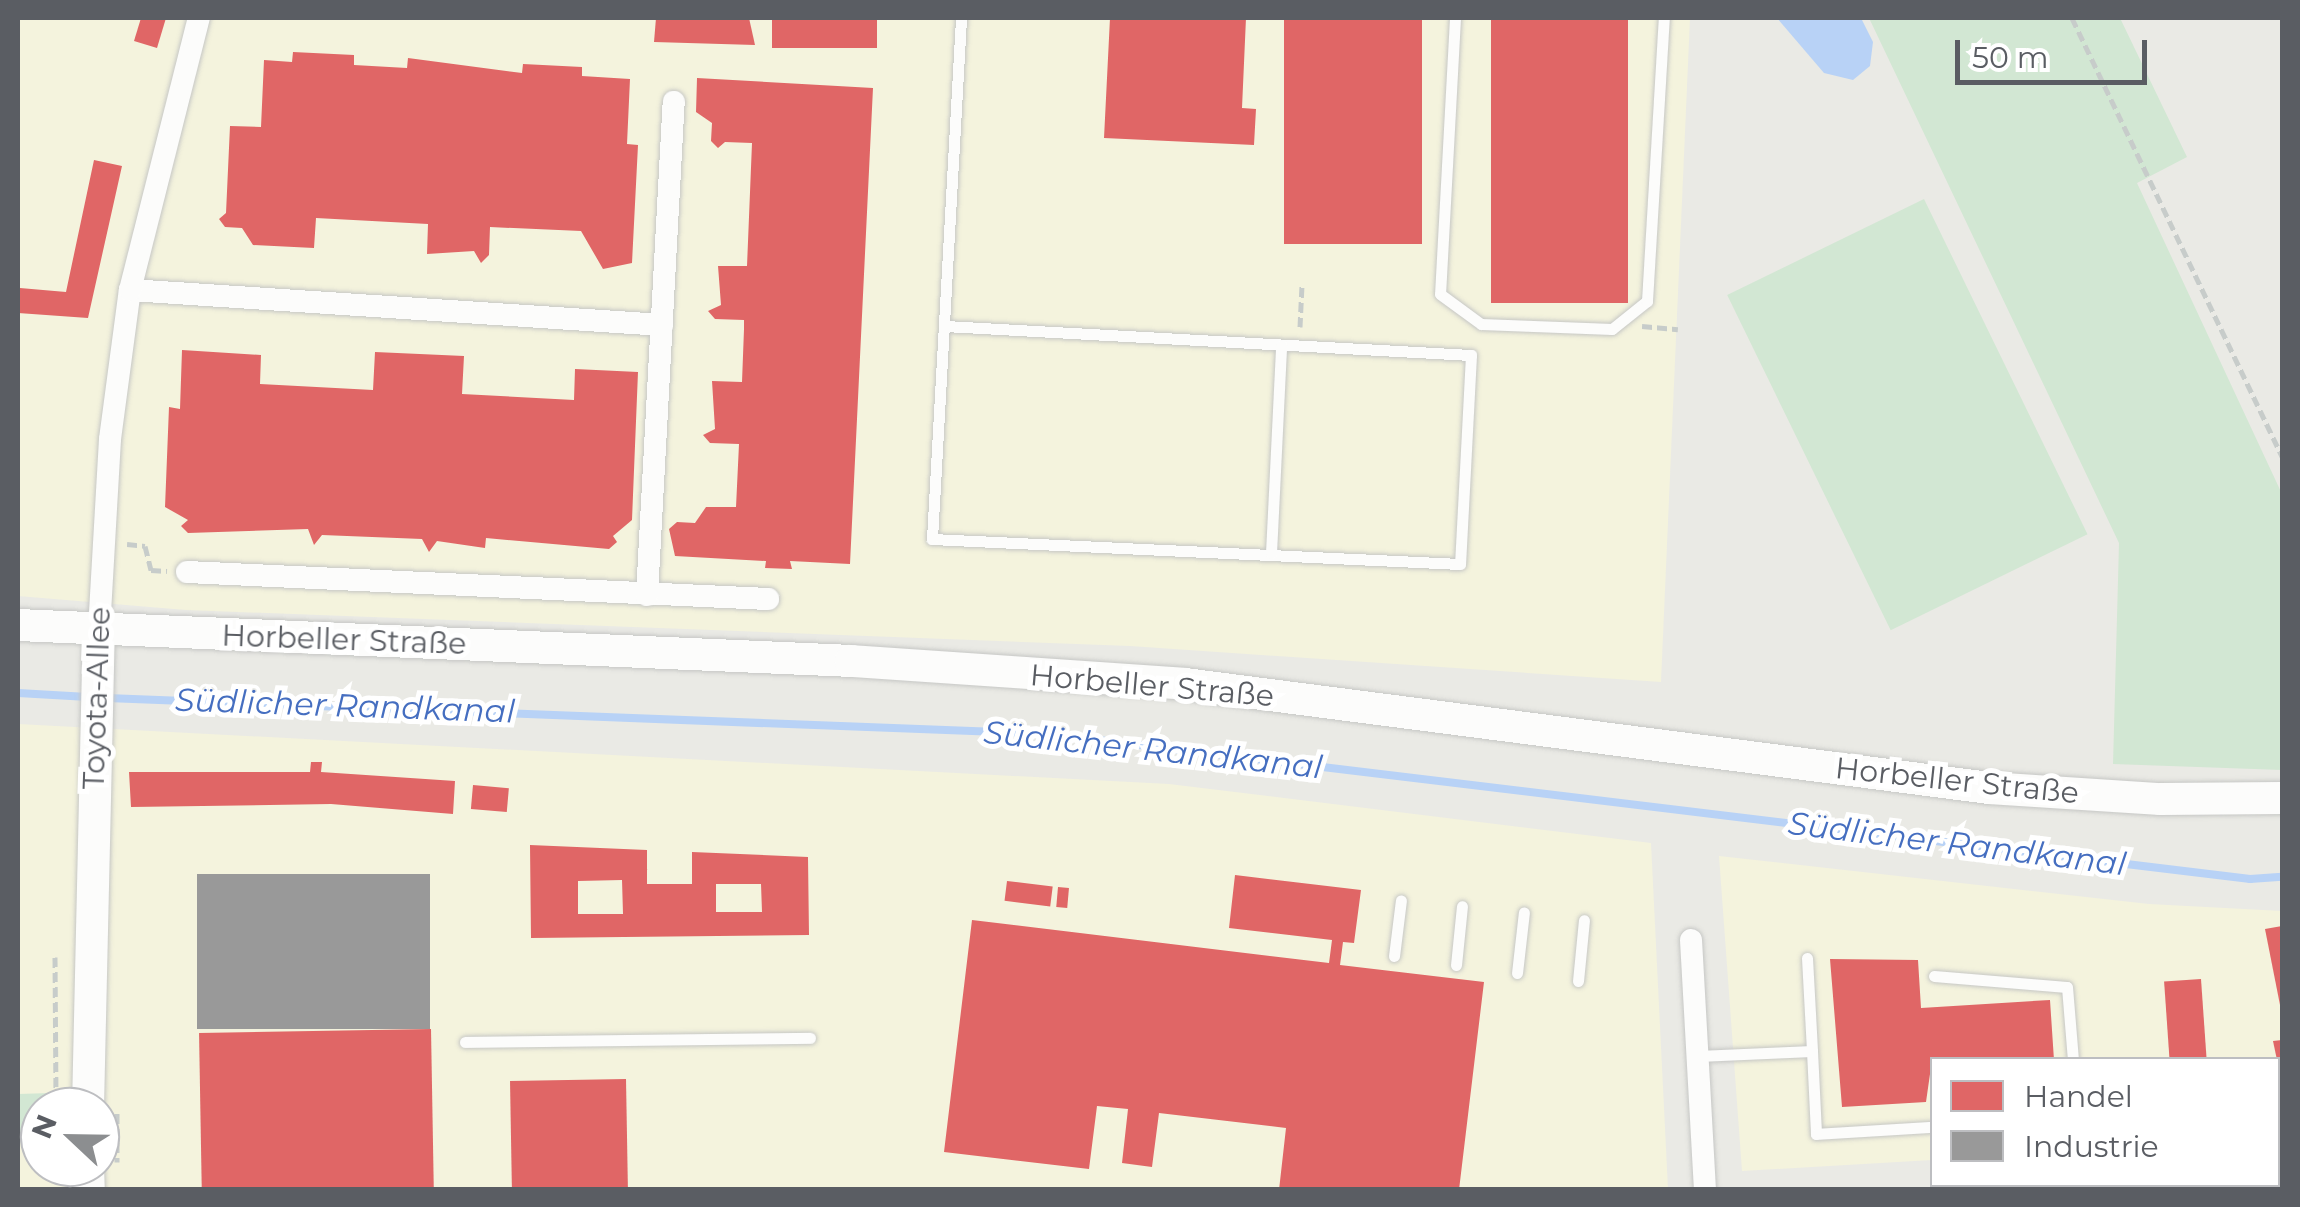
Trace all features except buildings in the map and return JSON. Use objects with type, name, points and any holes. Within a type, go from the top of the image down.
[{"type":"main road","name":"Horbeller Straße","points":[[18,625],[851,661],[1185,684],[1990,788],[2161,799],[2282,798]]},
{"type":"main road","name":"Toyota-Allee","points":[[88,1087],[99,630]]},
{"type":"street","name":"Toyota-Allee","points":[[99,630],[110,439],[130,290],[200,18]]},
{"type":"street","points":[[647,595],[674,102]]},
{"type":"street","points":[[130,290],[662,325]]},
{"type":"street","points":[[186,572],[768,599]]},
{"type":"street","points":[[1691,940],[1705,1190]]},
{"type":"lane","points":[[945,326],[1471,355],[1460,564],[932,539],[961,18]]},
{"type":"lane","points":[[1456,18],[1440,294],[1481,324],[1612,329],[1634,318],[1647,301],[1664,18]]},
{"type":"lane","points":[[1271,553],[1281,345]]},
{"type":"lane","points":[[1394,956],[1401,900]]},
{"type":"lane","points":[[1456,965],[1462,906]]},
{"type":"lane","points":[[1517,973],[1524,912]]},
{"type":"lane","points":[[1578,981],[1584,920]]},
{"type":"lane","points":[[1806,958],[1816,1134],[1930,1127]]},
{"type":"lane","points":[[1934,976],[2068,988],[2073,1057]]},
{"type":"lane","points":[[465,1042],[810,1038]]},
{"type":"lane","points":[[1698,1056],[1812,1051]]},
{"type":"path","points":[[2072,18],[2282,457]]},
{"type":"path","points":[[1298,346],[1302,285]]},
{"type":"path","points":[[1634,318],[1645,328],[1678,329]]},
{"type":"path","points":[[124,544],[146,546],[151,570],[186,572]]},
{"type":"path","points":[[55,957],[56,1087]]},
{"type":"shaded area","points":[[18,18],[1690,18],[1661,682],[1130,646],[186,610],[18,596]]},
{"type":"shaded area","points":[[1869,18],[2120,18],[2187,157],[2137,183],[2282,494],[2282,770],[2113,764],[2119,543]]},
{"type":"shaded area","points":[[1924,199],[2088,534],[1891,630],[1727,295]]},
{"type":"shaded area","points":[[18,724],[1169,784],[1651,843],[1668,1189],[18,1189]]},
{"type":"shaded area","points":[[1719,856],[2149,904],[2282,911],[2282,1189],[2224,1187],[2280,1187],[2280,1057],[1930,1057],[1930,1160],[1742,1171]]},
{"type":"shaded area","points":[[20,1094],[20,1140],[18,1140]]},
{"type":"water","points":[[1777,18],[1861,18],[1873,42],[1870,66],[1853,80],[1824,73]]},
{"type":"waterway","name":"Südlicher Randkanal","points":[[18,693],[88,697]]},
{"type":"waterway","name":"Südlicher Randkanal","points":[[107,698],[1049,734],[2250,879],[2282,877]]}]
